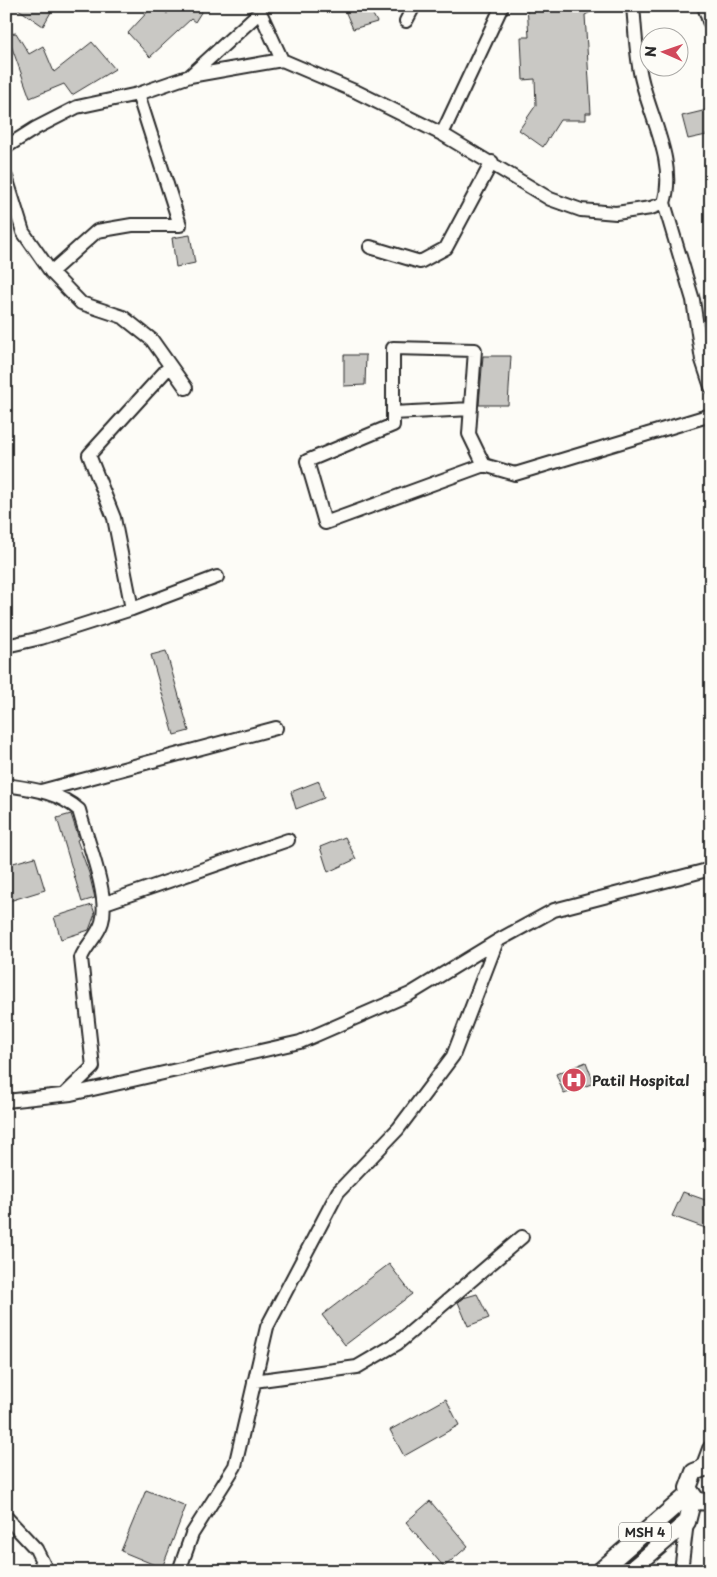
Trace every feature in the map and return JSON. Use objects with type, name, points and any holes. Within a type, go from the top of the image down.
[{"type":"main road","points":[[706,6],[711,21]]},
{"type":"main road","points":[[711,1448],[709,1468],[694,1472],[688,1482],[692,1496],[702,1503],[711,1502]]},
{"type":"main road","name":"MSH 4","points":[[630,1571],[688,1522],[692,1496]]},
{"type":"main road","name":"MSH 4","points":[[600,1571],[692,1496]]},
{"type":"street","points":[[406,21],[414,6]]},
{"type":"street","points":[[442,134],[502,6]]},
{"type":"street","points":[[633,6],[640,72],[668,170],[668,189],[664,203],[693,300],[702,360],[711,387]]},
{"type":"street","points":[[190,76],[261,9],[282,60]]},
{"type":"street","points":[[6,147],[36,128],[77,107],[138,94],[190,76],[282,60],[357,92],[442,134],[492,162],[550,199],[581,210],[616,213],[652,208],[664,203]]},
{"type":"street","points":[[51,272],[97,231],[132,224],[180,225],[138,94]]},
{"type":"street","points":[[370,247],[420,262],[446,248],[492,162]]},
{"type":"street","points":[[6,177],[23,232],[51,272],[81,303],[123,317],[152,340],[186,388]]},
{"type":"street","points":[[484,465],[469,434],[475,350],[393,348],[393,425],[307,461],[325,523],[484,465],[515,474],[711,414]]},
{"type":"street","points":[[132,609],[114,518],[89,455],[170,366]]},
{"type":"street","points":[[393,413],[471,410]]},
{"type":"street","points":[[6,646],[41,638],[132,609],[217,577]]},
{"type":"street","points":[[41,791],[276,728]]},
{"type":"street","points":[[6,785],[41,791],[71,803],[79,810],[105,903],[99,932],[86,947],[81,958],[93,1067],[64,1095]]},
{"type":"street","points":[[105,903],[288,840]]},
{"type":"street","points":[[6,1101],[64,1095],[300,1042],[410,994],[497,941],[554,910],[711,869]]},
{"type":"street","points":[[179,1571],[192,1534],[235,1466],[267,1327],[338,1192],[398,1128],[453,1056],[497,941]]},
{"type":"street","points":[[254,1381],[357,1366],[398,1343],[522,1237]]},
{"type":"street","points":[[6,1517],[36,1549],[47,1571]]},
{"type":"street","points":[[681,1571],[688,1522]]},
{"type":"building","points":[[14,6],[44,6],[51,12],[43,26]]},
{"type":"building","points":[[153,6],[160,6],[167,14],[171,6],[205,6],[195,22],[191,19],[150,57],[128,33]]},
{"type":"building","points":[[343,6],[368,6],[377,22],[353,29]]},
{"type":"building","points":[[527,6],[602,6],[585,15],[591,113],[586,113],[586,120],[560,120],[543,147],[519,130],[536,105],[535,79],[523,80],[521,37],[529,37]]},
{"type":"building","points":[[16,33],[29,54],[43,46],[54,72],[92,42],[115,69],[72,95],[64,84],[30,98],[7,34]]},
{"type":"building","points":[[711,109],[711,134],[688,139],[682,116]]},
{"type":"building","points":[[190,235],[195,263],[176,267],[172,238]]},
{"type":"building","points":[[344,355],[366,355],[365,385],[344,386]]},
{"type":"building","points":[[483,356],[511,356],[508,405],[479,405]]},
{"type":"building","points":[[166,651],[189,731],[174,735],[151,655]]},
{"type":"building","points":[[319,781],[324,798],[296,809],[291,792]]},
{"type":"building","points":[[71,814],[95,898],[82,902],[57,818]]},
{"type":"building","points":[[345,837],[356,859],[328,872],[320,847]]},
{"type":"building","points":[[35,857],[45,890],[6,902],[6,865]]},
{"type":"building","points":[[92,905],[95,914],[89,930],[61,939],[54,917]]},
{"type":"building","points":[[586,1062],[594,1083],[564,1094],[556,1074]]},
{"type":"building","points":[[683,1192],[711,1202],[711,1230],[672,1216]]},
{"type":"building","points":[[389,1264],[412,1294],[345,1345],[322,1315]]},
{"type":"building","points":[[477,1294],[489,1318],[468,1326],[458,1302],[463,1298]]},
{"type":"building","points":[[446,1399],[459,1425],[404,1456],[390,1430]]},
{"type":"building","points":[[146,1490],[186,1506],[162,1568],[121,1551]]},
{"type":"building","points":[[430,1501],[468,1546],[444,1567],[406,1522]]},
{"type":"place","name":"Patil Hospital","points":[[574,1080]]}]
